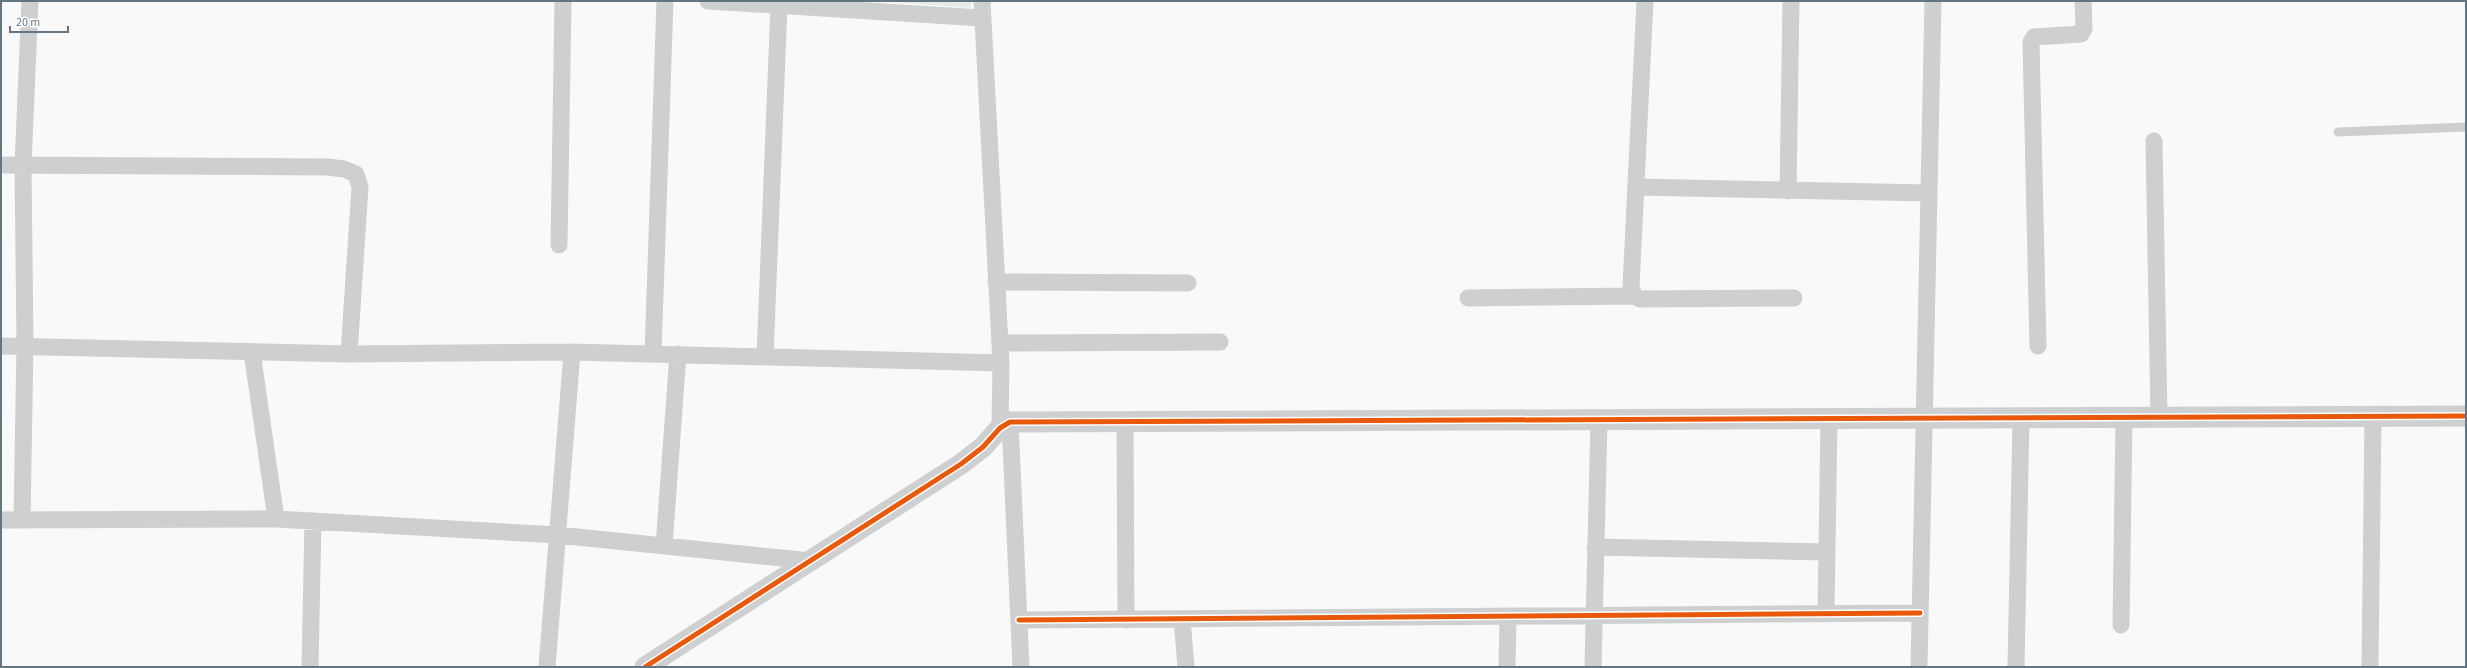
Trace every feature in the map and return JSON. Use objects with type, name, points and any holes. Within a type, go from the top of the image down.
[{"type":"street","points":[[22,520],[25,345],[23,165],[30,1]]},
{"type":"street","points":[[558,245],[563,1]]},
{"type":"street","points":[[653,354],[665,1]]},
{"type":"street","points":[[708,1],[982,18]]},
{"type":"street","points":[[982,1],[996,282],[1021,667]]},
{"type":"street","points":[[1634,296],[1631,286],[1646,1]]},
{"type":"street","points":[[1788,191],[1791,1]]},
{"type":"street","points":[[1919,667],[1932,1]]},
{"type":"street","points":[[2038,346],[2031,42],[2034,37],[2041,35],[2081,34],[2084,29],[2083,1]]},
{"type":"street","points":[[765,357],[779,5]]},
{"type":"street","points":[[2154,141],[2159,418]]},
{"type":"street","points":[[1,165],[327,168],[344,169],[356,174],[360,187],[349,354]]},
{"type":"street","points":[[1636,187],[1929,193]]},
{"type":"street","points":[[996,282],[1188,283]]},
{"type":"street","points":[[1468,298],[1634,296],[1640,299],[1794,298]]},
{"type":"street","points":[[1000,343],[1220,342]]},
{"type":"street","points":[[1,346],[25,345],[349,354],[572,352],[1001,363]]},
{"type":"street","points":[[252,352],[276,519]]},
{"type":"street","points":[[547,667],[572,352]]},
{"type":"street","points":[[664,546],[678,354]]},
{"type":"street","points":[[645,667],[978,452],[1005,425],[1125,422],[2466,416]]},
{"type":"street","points":[[2370,667],[2373,417]]},
{"type":"street","points":[[2016,667],[2021,418]]},
{"type":"street","points":[[2122,625],[2124,418]]},
{"type":"street","points":[[1826,614],[1829,419]]},
{"type":"street","points":[[1593,667],[1593,616],[1599,420]]},
{"type":"street","points":[[1125,422],[1126,620]]},
{"type":"street","points":[[1,520],[276,519],[558,535],[811,561]]},
{"type":"street","points":[[310,667],[313,521]]},
{"type":"street","points":[[1595,547],[1827,552]]},
{"type":"street","points":[[1019,620],[1920,613]]},
{"type":"street","points":[[1507,667],[1508,616]]},
{"type":"street","points":[[1182,619],[1186,667]]},
{"type":"lane","points":[[2338,132],[2466,126]]},
{"type":"shaded area","points":[[877,1],[971,1],[971,8]]},
{"type":"cycle path","points":[[645,667],[961,464],[983,447],[1000,428],[1010,422],[2466,416]]},
{"type":"cycle path","points":[[1019,620],[1920,613]]}]
